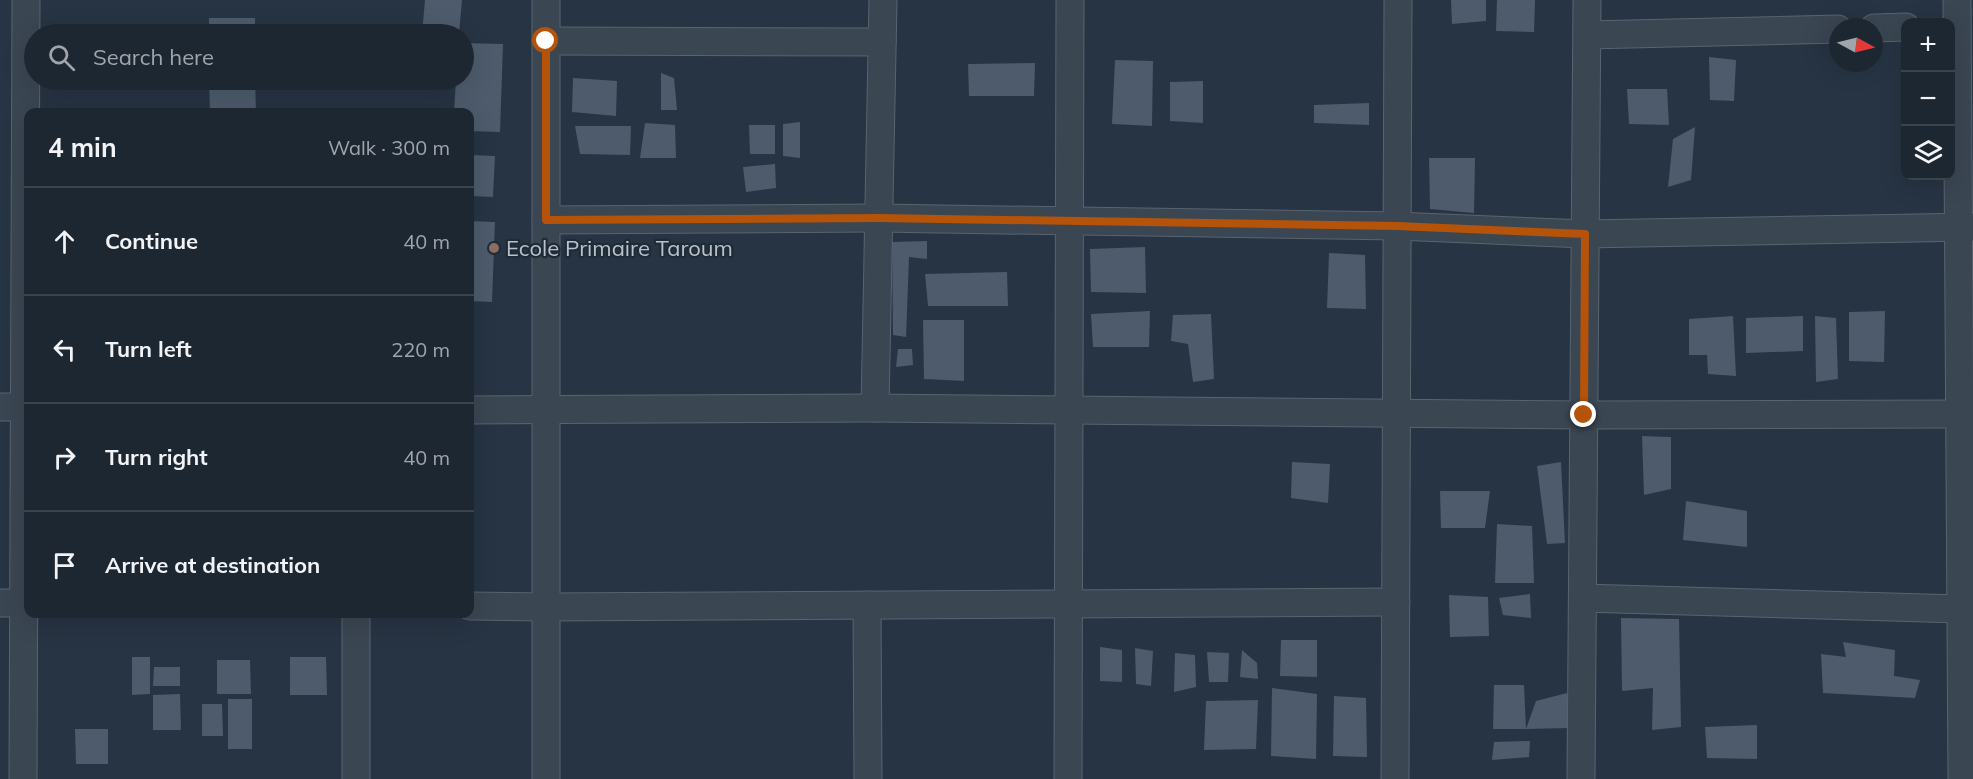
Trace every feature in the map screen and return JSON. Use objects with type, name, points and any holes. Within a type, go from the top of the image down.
[{"type":"street","points":[[26,0],[26,24]]},
{"type":"street","points":[[546,0],[546,779]]},
{"type":"street","points":[[875,408],[883,0]]},
{"type":"street","points":[[1068,779],[1070,0]]},
{"type":"street","points":[[1395,779],[1398,0]]},
{"type":"street","points":[[1581,779],[1587,0]]},
{"type":"street","points":[[1955,17],[1966,227],[1960,414],[1962,779]]},
{"type":"street","points":[[1883,28],[1901,27]]},
{"type":"street","points":[[1587,36],[1829,29]]},
{"type":"street","points":[[546,41],[882,42]]},
{"type":"street","points":[[23,779],[17,603],[24,90]]},
{"type":"street","points":[[546,220],[879,218],[1397,226],[1585,234],[1966,227]]},
{"type":"street","points":[[474,410],[875,408],[1584,415],[1960,414]]},
{"type":"street","points":[[1583,598],[1961,609]]},
{"type":"street","points":[[474,606],[1396,602]]},
{"type":"street","points":[[867,605],[868,779]]},
{"type":"street","points":[[356,618],[356,779]]},
{"type":"building","points":[[425,0],[462,0],[460,24],[423,24]]},
{"type":"building","points":[[1451,0],[1486,0],[1486,21],[1452,24]]},
{"type":"building","points":[[1497,0],[1535,0],[1534,32],[1496,31]]},
{"type":"building","points":[[209,18],[255,18],[255,24],[209,24]]},
{"type":"building","points":[[474,43],[503,44],[500,132],[474,131],[474,108],[454,108],[455,90],[474,90]]},
{"type":"building","points":[[1709,57],[1736,60],[1734,101],[1710,100]]},
{"type":"building","points":[[1115,60],[1153,61],[1152,126],[1112,124]]},
{"type":"building","points":[[1035,63],[1034,96],[969,96],[968,64]]},
{"type":"building","points":[[661,73],[674,78],[677,110],[661,110]]},
{"type":"building","points":[[573,78],[617,81],[616,116],[572,112]]},
{"type":"building","points":[[1203,81],[1203,123],[1170,121],[1170,82]]},
{"type":"building","points":[[1627,89],[1667,89],[1669,125],[1629,124]]},
{"type":"building","points":[[209,90],[255,90],[256,108],[210,108]]},
{"type":"building","points":[[1369,103],[1369,125],[1314,123],[1314,105]]},
{"type":"building","points":[[800,122],[800,158],[783,156],[783,124]]},
{"type":"building","points":[[645,123],[675,125],[676,158],[640,158]]},
{"type":"building","points":[[749,125],[775,125],[775,154],[750,154]]},
{"type":"building","points":[[575,126],[631,126],[630,155],[580,154]]},
{"type":"building","points":[[1695,127],[1691,180],[1668,187],[1673,139]]},
{"type":"building","points":[[474,155],[495,156],[493,197],[474,196]]},
{"type":"building","points":[[1429,158],[1475,158],[1474,213],[1430,209]]},
{"type":"building","points":[[775,164],[776,188],[746,192],[743,167]]},
{"type":"building","points":[[474,221],[495,222],[492,302],[474,301]]},
{"type":"building","points":[[927,241],[927,259],[909,257],[906,337],[893,335],[892,242]]},
{"type":"building","points":[[1145,247],[1146,293],[1091,292],[1090,249]]},
{"type":"building","points":[[1329,253],[1365,255],[1366,309],[1327,308]]},
{"type":"building","points":[[1007,272],[1008,306],[928,306],[925,274]]},
{"type":"building","points":[[1150,311],[1149,347],[1093,347],[1091,314]]},
{"type":"building","points":[[1885,311],[1884,362],[1849,361],[1849,312]]},
{"type":"building","points":[[1211,314],[1214,379],[1193,382],[1188,344],[1171,341],[1173,315]]},
{"type":"building","points":[[1733,316],[1736,376],[1708,374],[1707,355],[1689,355],[1689,319]]},
{"type":"building","points":[[1803,316],[1803,351],[1746,353],[1746,318]]},
{"type":"building","points":[[1815,316],[1836,318],[1838,379],[1816,382]]},
{"type":"building","points":[[923,320],[964,320],[964,381],[924,379]]},
{"type":"building","points":[[898,349],[912,349],[913,365],[896,367]]},
{"type":"building","points":[[1642,436],[1671,437],[1671,489],[1644,495]]},
{"type":"building","points":[[1292,462],[1330,464],[1328,503],[1291,498]]},
{"type":"building","points":[[1561,462],[1565,543],[1547,544],[1537,466]]},
{"type":"building","points":[[1440,491],[1490,491],[1485,528],[1441,528]]},
{"type":"building","points":[[1686,501],[1747,511],[1747,547],[1683,540]]},
{"type":"building","points":[[1497,524],[1532,526],[1534,583],[1495,583]]},
{"type":"building","points":[[1530,594],[1531,618],[1503,615],[1499,598]]},
{"type":"building","points":[[1449,595],[1488,597],[1489,636],[1450,637]]},
{"type":"building","points":[[1621,618],[1679,619],[1681,727],[1652,730],[1653,688],[1622,691]]},
{"type":"building","points":[[1281,640],[1317,640],[1317,677],[1280,676]]},
{"type":"building","points":[[1843,642],[1895,650],[1894,676],[1920,680],[1915,698],[1823,693],[1821,654],[1846,657]]},
{"type":"building","points":[[1100,647],[1122,650],[1122,682],[1100,681]]},
{"type":"building","points":[[1135,648],[1153,651],[1151,686],[1136,684]]},
{"type":"building","points":[[1242,650],[1257,663],[1258,679],[1240,677]]},
{"type":"building","points":[[1207,652],[1229,653],[1228,682],[1209,682]]},
{"type":"building","points":[[1175,653],[1195,655],[1196,687],[1174,692]]},
{"type":"building","points":[[132,657],[150,657],[150,694],[132,695]]},
{"type":"building","points":[[290,657],[326,657],[327,695],[290,695]]},
{"type":"building","points":[[217,660],[250,660],[251,694],[217,694]]},
{"type":"building","points":[[154,667],[180,667],[180,686],[153,686]]},
{"type":"building","points":[[1494,685],[1524,685],[1526,729],[1493,729]]},
{"type":"building","points":[[1272,688],[1317,694],[1316,759],[1271,756]]},
{"type":"building","points":[[1567,693],[1570,728],[1526,729],[1536,701]]},
{"type":"building","points":[[180,694],[181,730],[153,730],[153,695]]},
{"type":"building","points":[[1334,696],[1366,698],[1367,757],[1333,756]]},
{"type":"building","points":[[228,699],[252,699],[252,749],[228,749]]},
{"type":"building","points":[[1258,700],[1256,749],[1204,750],[1206,701]]},
{"type":"building","points":[[202,704],[222,704],[223,736],[202,736]]},
{"type":"building","points":[[1757,725],[1757,759],[1707,758],[1705,727]]},
{"type":"building","points":[[75,729],[108,729],[108,764],[76,764]]},
{"type":"building","points":[[1530,741],[1529,757],[1492,760],[1494,742]]},
{"type":"place","name":"Ecole Primaire Taroum","points":[[494,248]]},
{"type":"route","points":[[546,41],[546,220],[879,218],[1397,226],[1585,234],[1584,415]]}]
